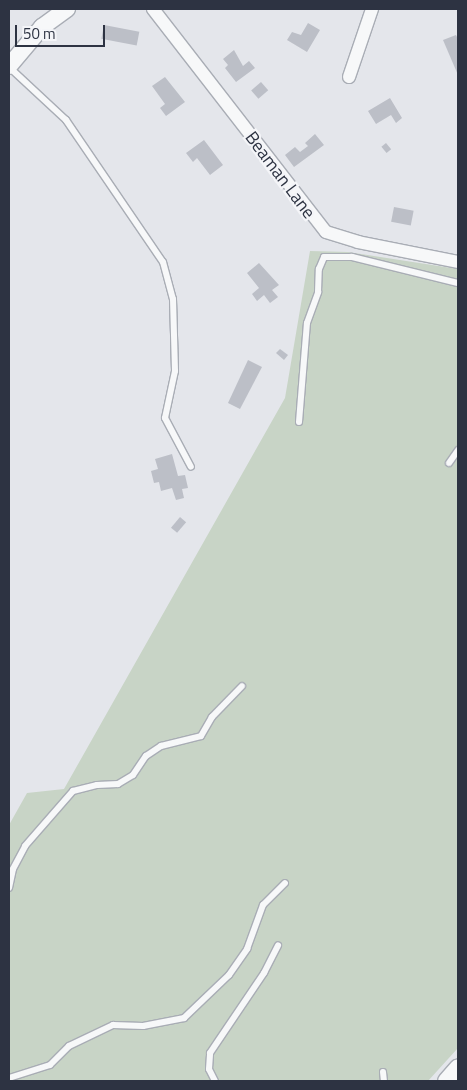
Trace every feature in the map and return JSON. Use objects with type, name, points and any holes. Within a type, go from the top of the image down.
[{"type":"street","points":[[9,66],[42,27],[67,9]]},
{"type":"street","name":"Beaman Lane","points":[[153,9],[326,232],[358,242],[458,262]]},
{"type":"street","points":[[349,77],[372,9]]},
{"type":"street","points":[[446,1081],[458,1067]]},
{"type":"lane","points":[[9,66],[66,120],[164,262],[173,299],[175,371],[165,418],[191,466]]},
{"type":"lane","points":[[299,422],[307,323],[318,292],[319,269],[324,257],[352,257],[458,283]]},
{"type":"lane","points":[[449,463],[458,450]]},
{"type":"lane","points":[[9,888],[13,869],[25,846],[74,791],[97,785],[118,784],[133,775],[146,756],[161,746],[201,736],[212,717],[242,686]]},
{"type":"lane","points":[[9,1078],[50,1065],[69,1046],[112,1025],[143,1026],[184,1018],[229,975],[247,949],[263,905],[285,883]]},
{"type":"lane","points":[[215,1081],[209,1070],[210,1053],[264,973],[278,945]]},
{"type":"lane","points":[[383,1072],[384,1081]]},
{"type":"green space","points":[[310,251],[348,252],[458,269],[458,1048],[428,1081],[9,1081],[9,825],[27,793],[64,789],[285,398]]},
{"type":"building","points":[[308,23],[320,30],[307,52],[287,40],[292,32],[301,35]]},
{"type":"building","points":[[104,25],[139,32],[137,46],[101,39]]},
{"type":"building","points":[[456,35],[458,39],[458,75],[443,40]]},
{"type":"building","points":[[234,50],[243,66],[249,61],[255,68],[236,82],[225,68],[228,65],[223,59]]},
{"type":"building","points":[[165,77],[185,102],[166,116],[160,108],[165,104],[152,86]]},
{"type":"building","points":[[261,82],[268,90],[258,99],[251,91]]},
{"type":"building","points":[[390,98],[402,118],[396,123],[391,115],[376,124],[368,111]]},
{"type":"building","points":[[315,134],[324,145],[294,167],[285,155],[295,147],[300,152],[308,146],[305,143]]},
{"type":"building","points":[[204,140],[223,165],[210,175],[197,158],[193,162],[186,153]]},
{"type":"building","points":[[386,143],[391,149],[387,153],[381,147]]},
{"type":"building","points":[[394,207],[414,211],[411,226],[391,222]]},
{"type":"building","points":[[259,263],[279,285],[272,290],[278,297],[270,303],[264,295],[257,301],[252,294],[259,288],[247,273]]},
{"type":"building","points":[[280,349],[288,355],[284,360],[276,353]]},
{"type":"building","points":[[248,360],[262,367],[240,409],[228,403]]},
{"type":"building","points":[[172,454],[178,476],[185,475],[188,488],[182,489],[184,498],[176,500],[172,488],[161,491],[159,482],[154,483],[151,471],[158,469],[155,459]]},
{"type":"building","points":[[180,517],[186,522],[177,533],[171,528]]}]
